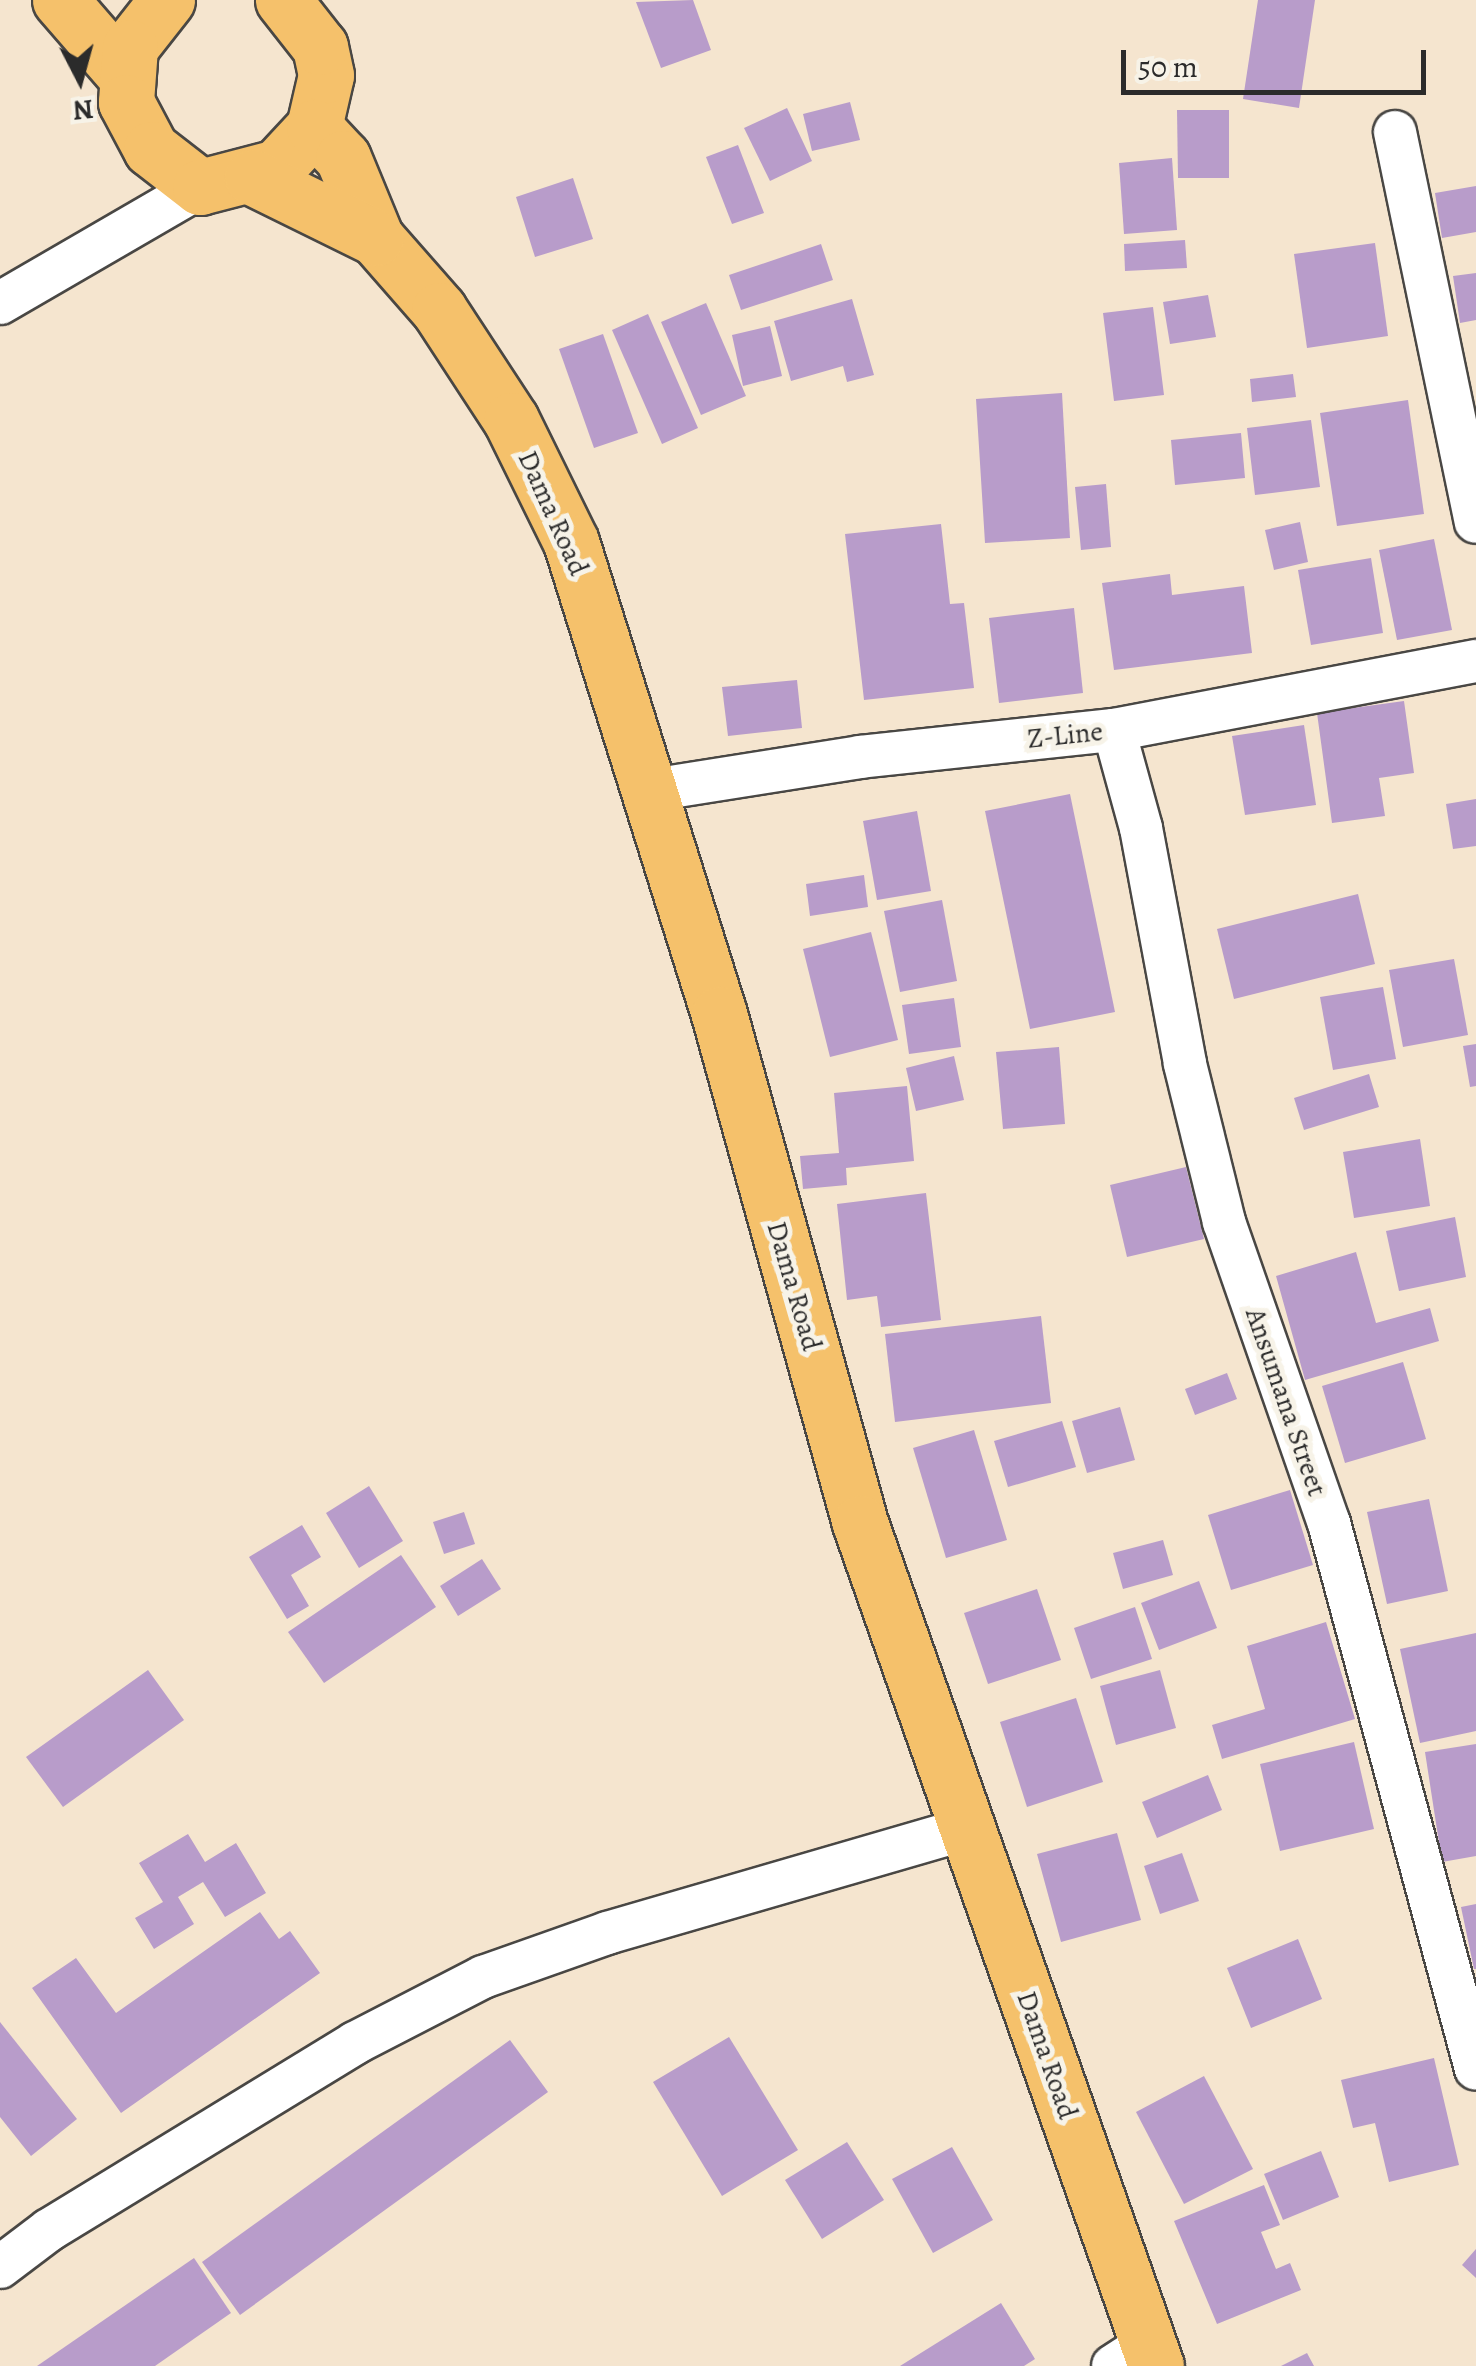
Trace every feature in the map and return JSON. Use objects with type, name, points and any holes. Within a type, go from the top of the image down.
[{"type":"highway","points":[[60,0],[125,74]]},
{"type":"highway","points":[[161,1],[130,48],[125,74],[136,127],[151,149],[226,182],[376,238]]},
{"type":"highway","points":[[226,182],[277,167],[314,128],[326,74],[304,8]]},
{"type":"highway","points":[[314,128],[342,158],[376,238]]},
{"type":"highway","name":"Dama Road","points":[[376,238],[439,310],[511,420],[571,542],[652,790],[860,1523],[969,1828],[1139,2359]]},
{"type":"street","points":[[1395,132],[1437,356],[1476,522]]},
{"type":"street","points":[[0,302],[226,182]]},
{"type":"street","name":"Z-Line","points":[[652,790],[860,757],[1114,730],[1476,661]]},
{"type":"street","name":"Ansumana Street","points":[[1114,730],[1141,828],[1181,1048],[1224,1222],[1329,1523],[1476,2069]]},
{"type":"street","points":[[0,2267],[49,2230],[355,2043],[483,1977],[607,1933],[969,1828]]},
{"type":"building","points":[[693,0],[711,50],[661,68],[636,2]]},
{"type":"building","points":[[1258,0],[1315,0],[1299,108],[1243,99]]},
{"type":"building","points":[[850,102],[860,140],[812,151],[803,114]]},
{"type":"building","points":[[787,108],[812,161],[770,181],[744,128]]},
{"type":"building","points":[[1177,110],[1229,110],[1229,178],[1178,178]]},
{"type":"building","points":[[738,145],[764,213],[732,224],[706,157]]},
{"type":"building","points":[[1172,158],[1177,230],[1124,234],[1119,163]]},
{"type":"building","points":[[573,178],[593,239],[535,257],[516,197]]},
{"type":"building","points":[[1476,186],[1476,232],[1442,238],[1435,193]]},
{"type":"building","points":[[1185,240],[1187,268],[1125,271],[1124,244]]},
{"type":"building","points":[[1375,243],[1388,336],[1307,348],[1294,254]]},
{"type":"building","points":[[821,244],[833,280],[741,310],[729,275]]},
{"type":"building","points":[[1476,273],[1476,320],[1460,323],[1453,276]]},
{"type":"building","points":[[1208,295],[1216,337],[1170,344],[1163,302]]},
{"type":"building","points":[[852,299],[874,375],[847,382],[843,366],[791,381],[774,321]]},
{"type":"building","points":[[706,303],[746,396],[701,415],[661,322]]},
{"type":"building","points":[[1153,307],[1164,395],[1114,401],[1103,313]]},
{"type":"building","points":[[648,314],[698,428],[662,444],[612,330]]},
{"type":"building","points":[[770,326],[782,376],[743,386],[732,335]]},
{"type":"building","points":[[603,334],[638,433],[594,448],[559,349]]},
{"type":"building","points":[[1293,374],[1296,397],[1252,402],[1250,379]]},
{"type":"building","points":[[1062,393],[1070,538],[985,543],[976,399]]},
{"type":"building","points":[[1408,400],[1424,514],[1337,526],[1320,413]]},
{"type":"building","points":[[1311,420],[1320,487],[1255,495],[1247,428]]},
{"type":"building","points":[[1241,433],[1245,478],[1175,485],[1171,440]]},
{"type":"building","points":[[1106,484],[1111,547],[1081,550],[1075,487]]},
{"type":"building","points":[[1300,522],[1308,562],[1274,570],[1265,530]]},
{"type":"building","points":[[941,524],[950,604],[964,603],[974,688],[864,700],[845,534]]},
{"type":"building","points":[[1434,539],[1452,630],[1397,640],[1379,550]]},
{"type":"building","points":[[1371,558],[1383,633],[1311,645],[1298,570]]},
{"type":"building","points":[[1170,574],[1172,595],[1244,586],[1252,653],[1114,670],[1102,583]]},
{"type":"building","points":[[1074,608],[1083,693],[999,703],[989,618]]},
{"type":"building","points":[[797,680],[802,728],[728,736],[722,687]]},
{"type":"building","points":[[1404,701],[1414,773],[1379,778],[1385,816],[1332,823],[1317,713]]},
{"type":"building","points":[[1304,725],[1316,805],[1245,815],[1232,736]]},
{"type":"building","points":[[1070,794],[1115,1012],[1030,1029],[985,811]]},
{"type":"building","points":[[1476,799],[1476,846],[1453,849],[1446,804]]},
{"type":"building","points":[[917,811],[931,891],[877,900],[863,821]]},
{"type":"building","points":[[864,875],[868,907],[810,916],[806,884]]},
{"type":"building","points":[[1358,894],[1375,964],[1234,999],[1217,929]]},
{"type":"building","points":[[942,900],[957,981],[900,992],[884,911]]},
{"type":"building","points":[[871,932],[898,1040],[830,1057],[803,949]]},
{"type":"building","points":[[1454,959],[1468,1035],[1403,1047],[1389,970]]},
{"type":"building","points":[[1383,987],[1396,1059],[1333,1070],[1320,997]]},
{"type":"building","points":[[954,998],[961,1047],[909,1054],[902,1005]]},
{"type":"building","points":[[1476,1044],[1476,1086],[1470,1087],[1463,1046]]},
{"type":"building","points":[[1059,1047],[1065,1124],[1003,1129],[996,1052]]},
{"type":"building","points":[[954,1056],[964,1100],[916,1111],[906,1068]]},
{"type":"building","points":[[1369,1074],[1379,1107],[1304,1130],[1294,1098]]},
{"type":"building","points":[[907,1086],[914,1161],[846,1168],[847,1185],[803,1189],[800,1156],[839,1153],[834,1093]]},
{"type":"building","points":[[1420,1139],[1430,1206],[1354,1218],[1343,1152]]},
{"type":"building","points":[[1186,1167],[1204,1239],[1127,1257],[1110,1185]]},
{"type":"building","points":[[926,1193],[941,1320],[881,1327],[877,1296],[847,1300],[837,1204]]},
{"type":"building","points":[[1455,1217],[1466,1277],[1399,1291],[1386,1231]]},
{"type":"building","points":[[1356,1252],[1376,1323],[1430,1308],[1439,1341],[1305,1380],[1276,1276]]},
{"type":"building","points":[[1041,1316],[1051,1403],[895,1422],[885,1334]]},
{"type":"building","points":[[1403,1362],[1426,1439],[1345,1463],[1322,1386]]},
{"type":"building","points":[[1227,1373],[1237,1399],[1195,1415],[1185,1389]]},
{"type":"building","points":[[1120,1407],[1135,1460],[1087,1473],[1072,1421]]},
{"type":"building","points":[[1062,1421],[1076,1467],[1008,1487],[994,1441]]},
{"type":"building","points":[[974,1430],[1007,1540],[946,1558],[913,1448]]},
{"type":"building","points":[[369,1486],[403,1541],[359,1568],[326,1513]]},
{"type":"building","points":[[1290,1490],[1313,1565],[1231,1590],[1208,1515]]},
{"type":"building","points":[[1429,1499],[1448,1591],[1387,1604],[1367,1512]]},
{"type":"building","points":[[464,1512],[475,1544],[444,1554],[433,1522]]},
{"type":"building","points":[[302,1525],[321,1557],[291,1575],[309,1606],[287,1619],[249,1557]]},
{"type":"building","points":[[1163,1540],[1173,1575],[1123,1589],[1113,1553]]},
{"type":"building","points":[[401,1555],[436,1607],[324,1683],[288,1632]]},
{"type":"building","points":[[482,1559],[501,1589],[458,1616],[440,1586]]},
{"type":"building","points":[[1199,1581],[1217,1628],[1159,1650],[1141,1603]]},
{"type":"building","points":[[1037,1589],[1061,1660],[988,1684],[964,1613]]},
{"type":"building","points":[[1135,1607],[1152,1659],[1091,1679],[1074,1628]]},
{"type":"building","points":[[1326,1622],[1355,1719],[1222,1759],[1212,1725],[1265,1709],[1247,1646]]},
{"type":"building","points":[[1476,1633],[1476,1731],[1420,1743],[1400,1649]]},
{"type":"building","points":[[148,1670],[184,1720],[63,1807],[26,1757]]},
{"type":"building","points":[[1160,1670],[1176,1728],[1116,1745],[1100,1686]]},
{"type":"building","points":[[1076,1698],[1103,1782],[1027,1807],[1000,1722]]},
{"type":"building","points":[[1354,1742],[1374,1829],[1280,1851],[1260,1764]]},
{"type":"building","points":[[1476,1744],[1476,1856],[1442,1862],[1425,1752]]},
{"type":"building","points":[[1208,1775],[1222,1810],[1157,1838],[1142,1802]]},
{"type":"building","points":[[1117,1833],[1141,1920],[1061,1942],[1037,1854]]},
{"type":"building","points":[[188,1834],[205,1862],[236,1843],[266,1893],[225,1917],[203,1882],[178,1897],[194,1924],[154,1949],[135,1918],[163,1902],[139,1863]]},
{"type":"building","points":[[1182,1853],[1199,1901],[1160,1914],[1144,1866]]},
{"type":"building","points":[[1476,1904],[1476,1969],[1474,1969],[1461,1907]]},
{"type":"building","points":[[260,1912],[279,1939],[290,1931],[320,1973],[121,2113],[32,1988],[76,1958],[116,2013]]},
{"type":"building","points":[[1298,1939],[1322,1999],[1251,2028],[1227,1968]]},
{"type":"building","points":[[0,2022],[77,2119],[31,2156],[0,2117]]},
{"type":"building","points":[[729,2037],[798,2150],[722,2196],[653,2082]]},
{"type":"building","points":[[510,2040],[548,2092],[240,2315],[202,2262]]},
{"type":"building","points":[[1434,2058],[1459,2165],[1389,2182],[1375,2123],[1353,2128],[1341,2080]]},
{"type":"building","points":[[1204,2076],[1253,2169],[1184,2204],[1136,2112]]},
{"type":"building","points":[[847,2142],[884,2200],[822,2239],[785,2180]]},
{"type":"building","points":[[952,2147],[993,2220],[933,2253],[892,2179]]},
{"type":"building","points":[[1321,2151],[1339,2197],[1283,2220],[1264,2174]]},
{"type":"building","points":[[1264,2185],[1280,2225],[1261,2232],[1276,2269],[1290,2263],[1301,2290],[1217,2324],[1174,2221]]},
{"type":"building","points":[[1476,2249],[1476,2278],[1462,2265]]},
{"type":"building","points":[[194,2258],[231,2313],[155,2366],[37,2366]]},
{"type":"building","points":[[1001,2303],[1035,2359],[1024,2366],[900,2366]]},
{"type":"building","points":[[1307,2353],[1314,2366],[1281,2366]]}]
